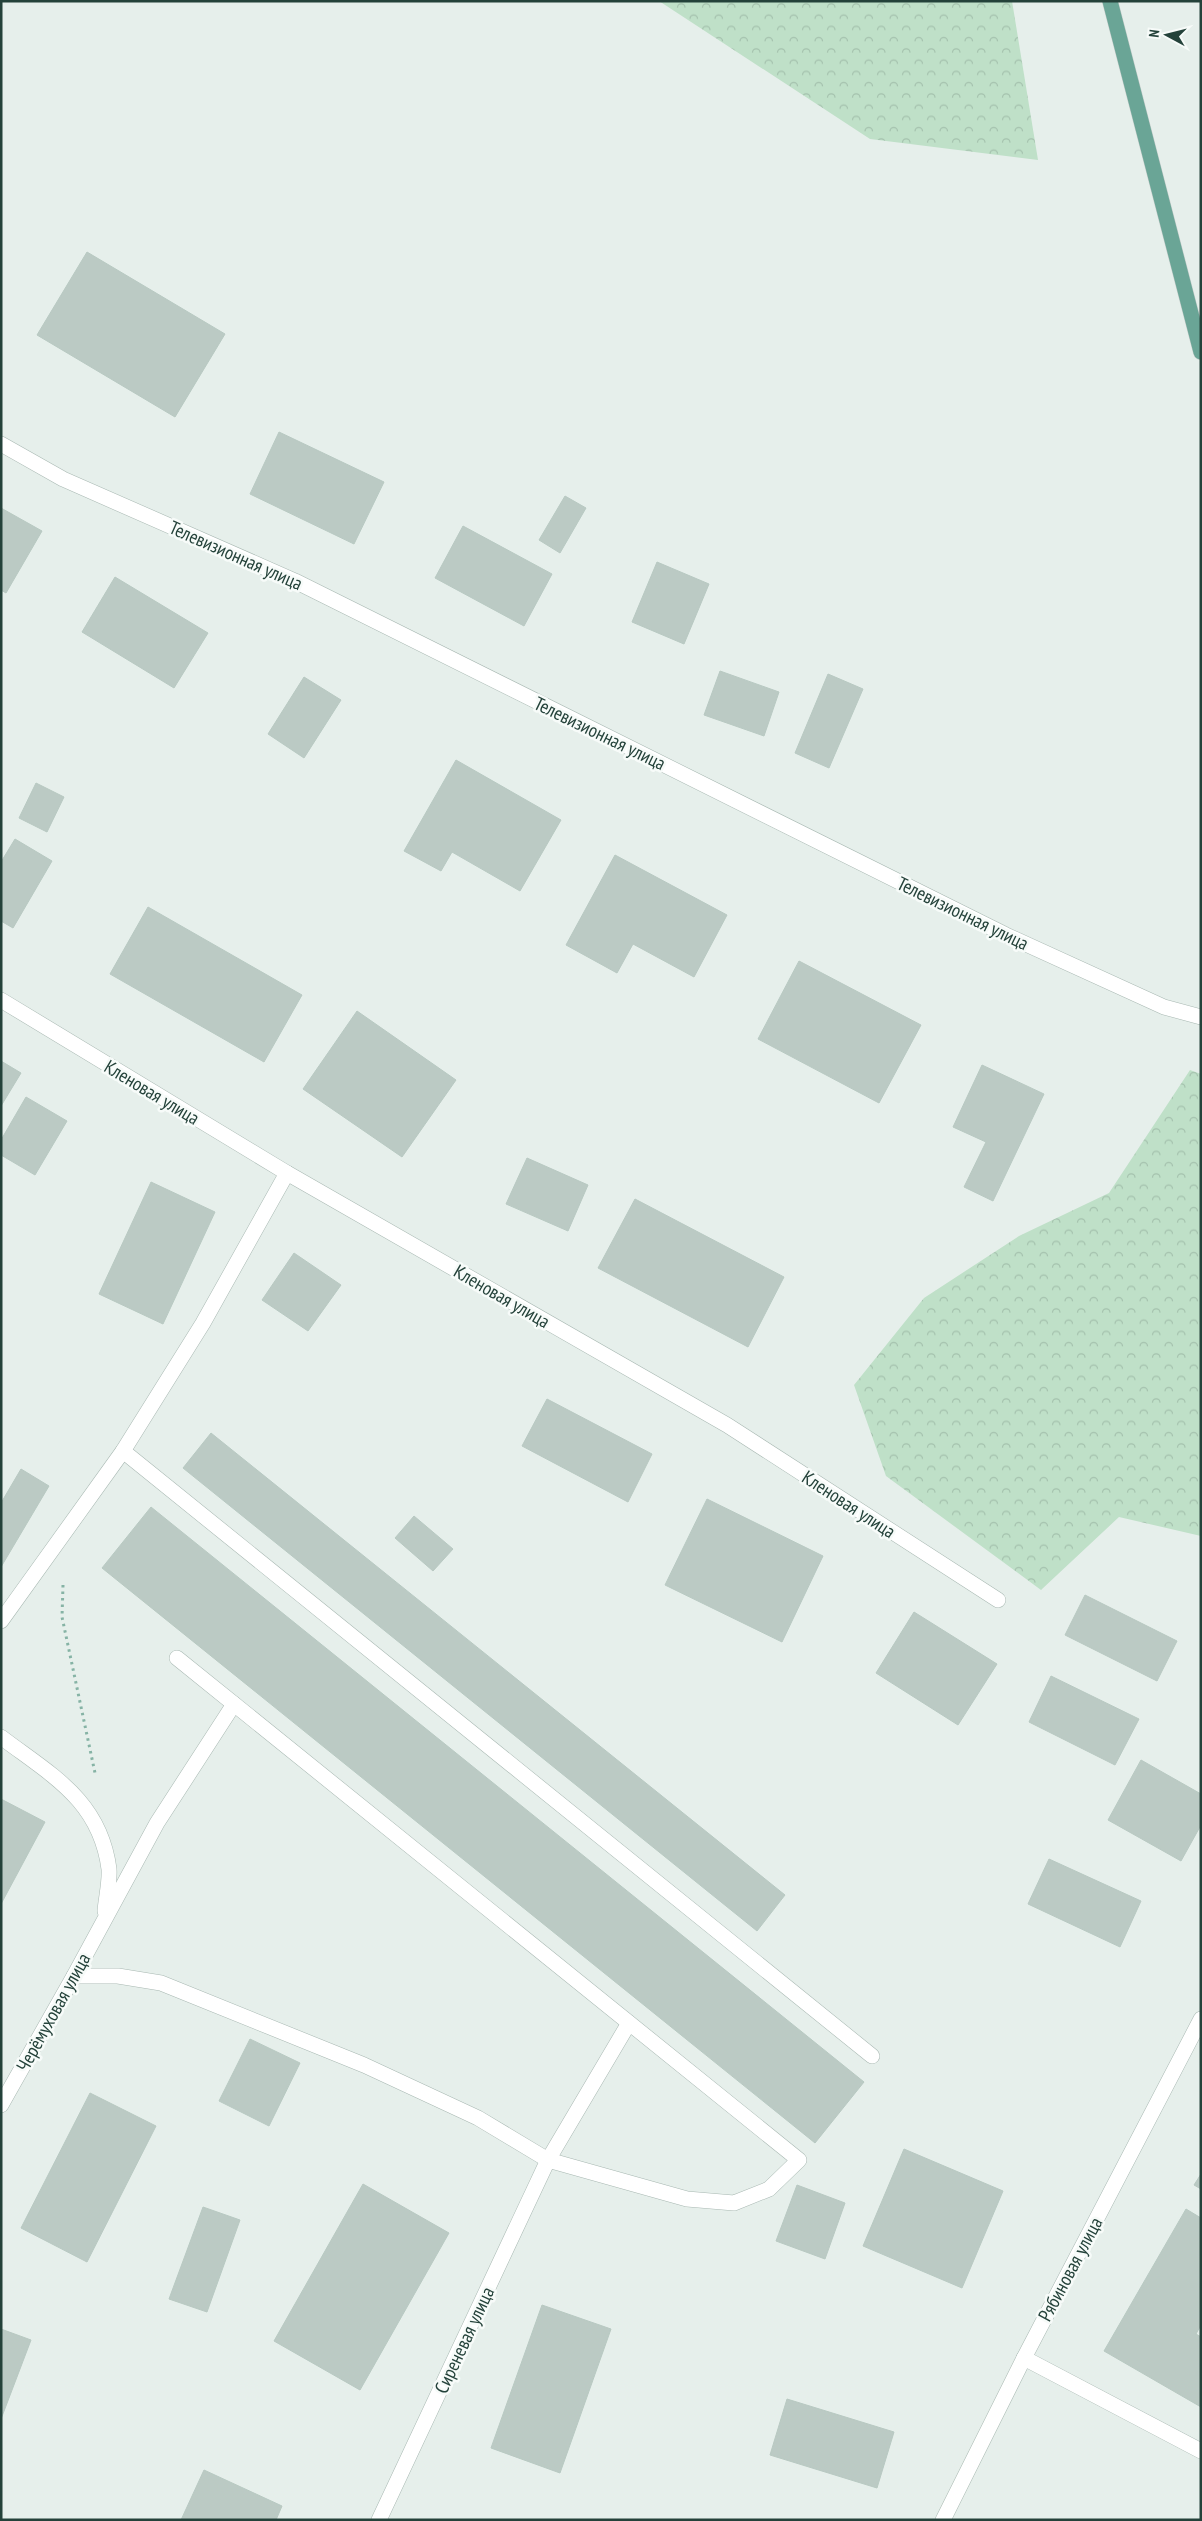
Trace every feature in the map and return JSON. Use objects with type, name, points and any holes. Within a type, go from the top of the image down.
[{"type":"main road","points":[[1110,1],[1201,352]]},
{"type":"street","name":"Телевизионная улица","points":[[1,444],[63,479],[295,581],[1006,935],[1164,1006],[1201,1017]]},
{"type":"street","name":"Кленовая улица","points":[[1,1000],[287,1173],[727,1425],[998,1600]]},
{"type":"street","points":[[1,1621],[123,1451],[203,1323],[287,1173]]},
{"type":"street","points":[[123,1451],[872,2056]]},
{"type":"street","points":[[74,1976],[118,1976],[161,1983],[373,2069],[478,2118],[548,2160],[688,2199],[734,2203],[769,2189],[798,2160],[177,1658]]},
{"type":"street","name":"Черёмуховая улица","points":[[1,2105],[157,1823],[234,1704]]},
{"type":"street","points":[[1,1736],[76,1795],[101,1833],[109,1870],[105,1918]]},
{"type":"street","name":"Рябиновая улица","points":[[943,2520],[1024,2358],[1201,2019]]},
{"type":"street","name":"Сиреневая улица","points":[[379,2520],[548,2160],[629,2023]]},
{"type":"street","points":[[1024,2358],[1201,2450]]},
{"type":"path","points":[[63,1583],[62,1618],[96,1777]]},
{"type":"green space","points":[[659,1],[1012,1],[1038,160],[870,139]]},
{"type":"green space","points":[[1190,1070],[1201,1074],[1201,1536],[1119,1517],[1041,1590],[886,1476],[854,1385],[924,1298],[1019,1236],[1109,1193]]},
{"type":"building","points":[[87,252],[225,334],[175,417],[37,335]]},
{"type":"building","points":[[279,432],[384,482],[354,544],[250,494]]},
{"type":"building","points":[[565,496],[586,508],[560,553],[539,540]]},
{"type":"building","points":[[1,508],[42,531],[6,593],[1,590]]},
{"type":"building","points":[[463,526],[552,574],[524,626],[435,578]]},
{"type":"building","points":[[657,562],[709,584],[684,644],[632,622]]},
{"type":"building","points":[[115,577],[208,633],[174,688],[82,632]]},
{"type":"building","points":[[720,671],[779,692],[764,736],[704,715]]},
{"type":"building","points":[[828,674],[863,689],[829,768],[795,753]]},
{"type":"building","points":[[304,677],[341,700],[304,758],[268,734]]},
{"type":"building","points":[[456,760],[561,820],[520,891],[452,852],[441,871],[404,851]]},
{"type":"building","points":[[36,783],[64,797],[47,832],[19,818]]},
{"type":"building","points":[[15,839],[52,861],[13,928],[1,921],[1,862]]},
{"type":"building","points":[[615,855],[727,915],[694,977],[633,944],[617,973],[566,945]]},
{"type":"building","points":[[148,907],[302,995],[264,1062],[110,974]]},
{"type":"building","points":[[799,961],[921,1025],[879,1103],[758,1039]]},
{"type":"building","points":[[357,1011],[456,1080],[402,1157],[303,1089]]},
{"type":"building","points":[[1,1061],[21,1073],[1,1106]]},
{"type":"building","points":[[982,1065],[1044,1094],[993,1201],[964,1187],[986,1142],[953,1127]]},
{"type":"building","points":[[26,1097],[67,1121],[35,1175],[1,1155],[1,1140]]},
{"type":"building","points":[[527,1158],[588,1185],[568,1231],[506,1204]]},
{"type":"building","points":[[151,1182],[215,1212],[163,1324],[99,1294]]},
{"type":"building","points":[[635,1199],[784,1277],[748,1347],[598,1268]]},
{"type":"building","points":[[294,1253],[341,1285],[308,1331],[262,1300]]},
{"type":"building","points":[[547,1399],[652,1454],[628,1502],[522,1446]]},
{"type":"building","points":[[211,1433],[785,1895],[757,1931],[183,1468]]},
{"type":"building","points":[[21,1469],[49,1486],[1,1567],[1,1503]]},
{"type":"building","points":[[707,1499],[823,1556],[782,1642],[665,1585]]},
{"type":"building","points":[[151,1507],[864,2082],[815,2143],[102,1568]]},
{"type":"building","points":[[414,1516],[453,1549],[433,1571],[395,1538]]},
{"type":"building","points":[[1085,1595],[1177,1641],[1157,1681],[1065,1635]]},
{"type":"building","points":[[914,1612],[997,1664],[958,1725],[876,1673]]},
{"type":"building","points":[[1051,1676],[1139,1719],[1115,1765],[1029,1722]]},
{"type":"building","points":[[1141,1760],[1201,1794],[1201,1825],[1181,1861],[1108,1820]]},
{"type":"building","points":[[1,1799],[45,1822],[1,1904]]},
{"type":"building","points":[[1049,1859],[1141,1901],[1120,1947],[1028,1904]]},
{"type":"building","points":[[250,2039],[300,2063],[269,2126],[219,2101]]},
{"type":"building","points":[[90,2093],[156,2126],[87,2262],[21,2228]]},
{"type":"building","points":[[904,2149],[1003,2191],[962,2288],[863,2246]]},
{"type":"building","points":[[1201,2174],[1201,2189],[1194,2185]]},
{"type":"building","points":[[363,2184],[449,2233],[360,2390],[274,2341]]},
{"type":"building","points":[[797,2185],[845,2203],[825,2259],[776,2241]]},
{"type":"building","points":[[203,2207],[240,2220],[207,2312],[169,2299]]},
{"type":"building","points":[[1186,2209],[1201,2218],[1201,2325],[1196,2334],[1201,2337],[1201,2407],[1104,2351]]},
{"type":"building","points":[[542,2305],[611,2329],[560,2473],[491,2448]]},
{"type":"building","points":[[1,2329],[31,2340],[1,2419]]},
{"type":"building","points":[[787,2399],[894,2432],[877,2488],[770,2455]]},
{"type":"building","points":[[204,2470],[282,2506],[276,2520],[181,2520]]}]
